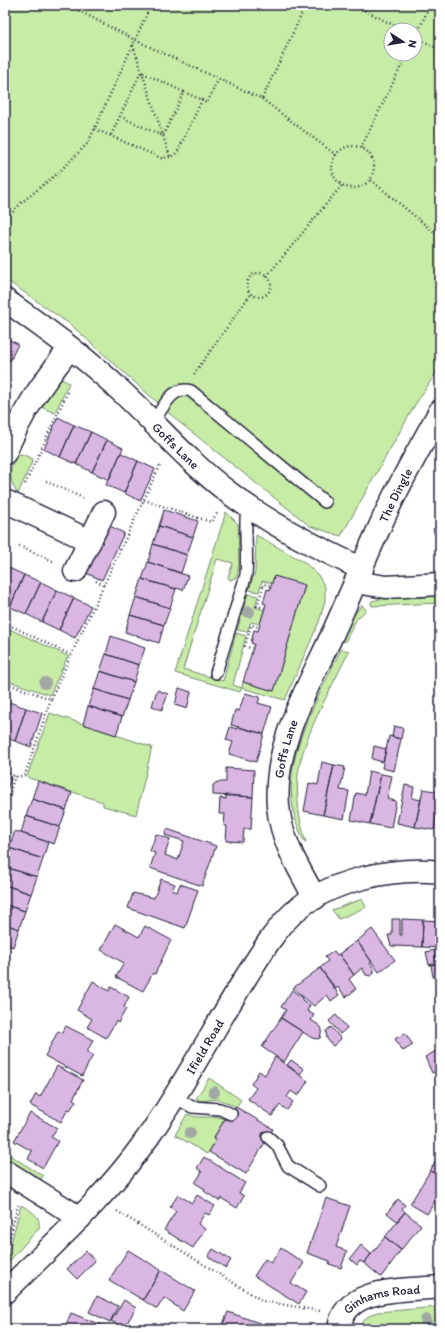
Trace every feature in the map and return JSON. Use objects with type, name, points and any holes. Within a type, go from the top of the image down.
[{"type":"street","name":"Goffs Lane","points":[[5,300],[70,348],[124,393],[171,442],[246,514],[329,553],[359,575],[298,710],[285,744],[280,768],[278,806],[282,832],[291,854],[315,898]]},
{"type":"street","points":[[5,453],[9,430],[70,348]]},
{"type":"street","name":"The Dingle","points":[[359,575],[381,523],[440,411]]},
{"type":"street","points":[[10,503],[90,541]]},
{"type":"street","points":[[75,572],[104,512]]},
{"type":"street","points":[[359,575],[386,587],[440,584]]},
{"type":"street","name":"Ifield Road","points":[[5,1292],[98,1200],[138,1151],[174,1097],[237,992],[278,930],[294,912],[315,898],[346,883],[374,875],[402,871],[440,872]]},
{"type":"street","points":[[5,1171],[80,1218]]},
{"type":"street","name":"Ginhams Road","points":[[341,1322],[349,1306],[360,1298],[378,1293],[440,1288]]},
{"type":"lane","points":[[152,423],[171,396],[184,388],[198,396],[325,502]]},
{"type":"lane","points":[[216,673],[246,575],[248,558],[246,514]]},
{"type":"lane","points":[[174,1097],[192,1107],[214,1107],[232,1114]]},
{"type":"lane","points":[[268,1137],[277,1145],[288,1166],[320,1186]]},
{"type":"path","points":[[68,5],[135,40],[218,80],[262,99],[336,155]]},
{"type":"path","points":[[5,221],[21,203],[58,173],[88,143],[151,5]]},
{"type":"path","points":[[262,99],[306,5]]},
{"type":"path","points":[[354,5],[387,22]]},
{"type":"path","points":[[422,22],[430,5]]},
{"type":"path","points":[[423,41],[440,50]]},
{"type":"path","points":[[132,44],[170,158]]},
{"type":"path","points":[[361,148],[403,62]]},
{"type":"path","points":[[141,72],[208,103],[218,80]]},
{"type":"path","points":[[111,135],[141,72]]},
{"type":"path","points":[[163,136],[184,92]]},
{"type":"path","points":[[95,128],[161,158],[170,158],[177,153],[202,100]]},
{"type":"path","points":[[121,116],[163,136]]},
{"type":"path","points":[[347,147],[361,148],[371,157],[374,164],[371,180],[361,187],[355,188],[342,185],[334,175],[332,168],[336,155],[347,147]]},
{"type":"path","points":[[371,180],[440,237]]},
{"type":"path","points":[[267,276],[342,185]]},
{"type":"path","points":[[255,274],[264,274],[267,276],[271,287],[268,294],[258,298],[250,295],[246,287],[248,279],[255,274]]},
{"type":"path","points":[[184,388],[250,295]]},
{"type":"path","points":[[10,503],[68,390]]},
{"type":"path","points":[[5,773],[15,776],[25,775],[51,699],[171,442]]},
{"type":"path","points":[[46,481],[94,503],[96,508],[104,512]]},
{"type":"path","points":[[144,500],[211,522],[220,509],[246,514]]},
{"type":"path","points":[[265,608],[257,606],[264,584],[272,586]]},
{"type":"path","points":[[5,624],[71,655]]},
{"type":"path","points":[[253,649],[245,646],[246,640],[251,625],[259,627]]},
{"type":"path","points":[[5,683],[51,699]]},
{"type":"path","points":[[5,807],[15,776]]},
{"type":"path","points":[[5,1256],[20,1200]]},
{"type":"path","points":[[98,1200],[263,1301],[341,1322]]},
{"type":"green space","points":[[5,5],[440,5],[440,367],[415,405],[341,536],[310,526],[179,422],[71,325],[5,279]]},
{"type":"green space","points":[[61,379],[69,383],[55,413],[43,408],[42,401],[55,383]]},
{"type":"green space","points":[[22,454],[33,459],[18,494],[12,484],[11,470],[16,455]]},
{"type":"green space","points":[[226,512],[238,524],[239,564],[237,577],[230,580],[228,577],[233,563],[217,559],[183,669],[223,681],[236,633],[246,636],[233,685],[242,688],[240,692],[175,673]]},
{"type":"green space","points":[[256,535],[304,562],[318,575],[325,587],[325,601],[319,622],[285,700],[242,688],[243,682],[274,691],[305,586],[275,576],[273,583],[262,581],[259,592],[249,590],[255,572]]},
{"type":"green space","points":[[248,594],[258,596],[255,607],[264,610],[260,624],[251,622],[247,632],[237,630]]},
{"type":"green space","points":[[440,596],[440,603],[372,606],[371,603],[372,601],[380,599]]},
{"type":"green space","points":[[362,605],[366,610],[356,620],[345,642],[340,641],[352,617]]},
{"type":"green space","points":[[5,627],[68,656],[50,695],[5,680]]},
{"type":"green space","points":[[341,649],[349,651],[319,712],[305,745],[298,775],[298,801],[306,842],[304,841],[298,826],[293,806],[291,782],[294,762],[306,723]]},
{"type":"green space","points":[[50,713],[152,747],[136,815],[103,806],[103,802],[29,778],[27,776]]},
{"type":"green space","points":[[362,899],[366,907],[339,919],[332,910]]},
{"type":"green space","points":[[209,1078],[241,1100],[236,1107],[218,1099],[201,1101],[196,1099]]},
{"type":"green space","points":[[187,1114],[197,1117],[220,1117],[225,1119],[213,1138],[216,1140],[207,1154],[175,1135]]},
{"type":"green space","points":[[5,1152],[43,1176],[40,1180],[5,1159]]},
{"type":"green space","points":[[21,1205],[32,1211],[37,1217],[39,1228],[5,1266]]},
{"type":"green space","points":[[440,1307],[440,1328],[357,1329],[367,1317],[377,1312]]},
{"type":"building","points":[[5,338],[18,344],[10,361],[5,359]]},
{"type":"building","points":[[58,417],[74,425],[60,457],[44,449]]},
{"type":"building","points":[[74,425],[91,432],[76,464],[60,457]]},
{"type":"building","points":[[91,432],[107,440],[92,472],[76,464]]},
{"type":"building","points":[[107,440],[123,448],[109,480],[92,472]]},
{"type":"building","points":[[121,453],[138,461],[124,493],[106,485]]},
{"type":"building","points":[[138,461],[155,469],[140,501],[124,493]]},
{"type":"building","points":[[164,510],[198,521],[193,537],[159,526]]},
{"type":"building","points":[[108,525],[124,533],[102,580],[86,573]]},
{"type":"building","points":[[159,526],[193,537],[187,555],[153,544]]},
{"type":"building","points":[[440,526],[440,544],[438,545],[433,529]]},
{"type":"building","points":[[153,544],[187,555],[181,573],[148,562]]},
{"type":"building","points":[[148,562],[188,576],[183,590],[142,579]]},
{"type":"building","points":[[7,567],[24,575],[10,607],[5,605],[5,571]]},
{"type":"building","points":[[24,575],[41,582],[26,614],[10,607]]},
{"type":"building","points":[[274,576],[305,585],[274,691],[243,682],[254,644],[251,643],[254,630],[258,631],[266,604],[263,603],[267,589],[270,590]]},
{"type":"building","points":[[142,579],[176,589],[170,608],[136,597]]},
{"type":"building","points":[[41,582],[57,590],[42,622],[26,614]]},
{"type":"building","points":[[57,590],[74,598],[59,630],[42,622]]},
{"type":"building","points":[[136,597],[170,608],[164,625],[130,615]]},
{"type":"building","points":[[74,598],[91,606],[75,638],[59,630]]},
{"type":"building","points":[[130,615],[164,625],[159,643],[125,632]]},
{"type":"building","points":[[111,636],[145,648],[139,665],[106,654]]},
{"type":"building","points":[[106,654],[139,665],[134,682],[100,671]]},
{"type":"building","points":[[100,671],[134,682],[128,700],[94,689]]},
{"type":"building","points":[[179,688],[191,692],[187,709],[175,705]]},
{"type":"building","points":[[94,689],[128,700],[122,717],[88,706]]},
{"type":"building","points":[[157,690],[168,694],[162,710],[152,706]]},
{"type":"building","points":[[245,693],[260,697],[258,703],[272,707],[264,734],[231,725],[235,710],[239,711]]},
{"type":"building","points":[[9,702],[26,708],[15,741],[5,738],[5,712]]},
{"type":"building","points":[[88,706],[122,717],[116,735],[83,724]]},
{"type":"building","points":[[26,708],[42,713],[31,747],[15,741]]},
{"type":"building","points":[[394,726],[403,728],[401,739],[392,737]]},
{"type":"building","points":[[230,727],[237,729],[238,727],[264,734],[256,762],[229,754],[233,742],[226,740]]},
{"type":"building","points":[[389,736],[401,739],[394,771],[382,768]]},
{"type":"building","points":[[374,746],[386,749],[383,762],[372,759]]},
{"type":"building","points":[[322,762],[334,765],[323,815],[304,811],[309,783],[318,785]]},
{"type":"building","points":[[334,765],[345,767],[340,790],[349,791],[344,819],[323,815]]},
{"type":"building","points":[[226,768],[254,770],[253,797],[213,795],[213,785],[217,782],[226,782]]},
{"type":"building","points":[[369,771],[381,774],[370,824],[351,820],[356,793],[365,795]]},
{"type":"building","points":[[381,774],[392,776],[387,799],[396,801],[391,828],[370,824]]},
{"type":"building","points":[[5,776],[11,778],[5,795]]},
{"type":"building","points":[[38,781],[72,793],[66,810],[32,799]]},
{"type":"building","points":[[405,785],[414,787],[412,798],[421,800],[415,827],[397,823]]},
{"type":"building","points":[[423,789],[440,792],[434,830],[415,827]]},
{"type":"building","points":[[226,795],[253,797],[251,829],[244,829],[243,842],[226,841],[227,826],[224,826],[225,814],[219,814],[220,798],[226,799]]},
{"type":"building","points":[[32,799],[66,810],[60,827],[26,816]]},
{"type":"building","points":[[26,816],[60,827],[54,844],[21,833]]},
{"type":"building","points":[[167,829],[216,846],[202,886],[150,868],[155,853],[150,851],[156,834],[170,839],[165,855],[178,860],[184,841],[165,835]]},
{"type":"building","points":[[15,831],[48,842],[43,859],[9,848]]},
{"type":"building","points":[[9,848],[43,859],[37,877],[5,867]]},
{"type":"building","points":[[5,867],[37,877],[31,894],[5,885]]},
{"type":"building","points":[[161,879],[175,884],[172,890],[177,892],[180,884],[198,890],[185,928],[128,908],[133,893],[154,898]]},
{"type":"building","points":[[5,885],[31,894],[25,911],[5,905]]},
{"type":"building","points":[[5,905],[25,911],[19,929],[5,924]]},
{"type":"building","points":[[392,919],[400,919],[400,935],[402,935],[402,919],[423,920],[422,947],[391,946],[388,935],[392,935]]},
{"type":"building","points":[[423,920],[440,921],[440,948],[422,947]]},
{"type":"building","points":[[5,924],[19,929],[13,947],[5,944]]},
{"type":"building","points":[[115,924],[139,937],[145,926],[171,940],[155,974],[153,973],[143,991],[116,977],[124,963],[101,950]]},
{"type":"building","points":[[372,929],[395,960],[379,972],[357,941]]},
{"type":"building","points":[[357,941],[372,962],[370,963],[374,969],[374,973],[371,976],[366,975],[362,968],[354,975],[339,954]]},
{"type":"building","points":[[434,950],[437,963],[429,965],[426,952]]},
{"type":"building","points":[[334,951],[337,955],[339,954],[354,975],[349,979],[356,989],[346,997],[338,987],[336,989],[320,968],[328,961],[325,957]]},
{"type":"building","points":[[440,963],[440,976],[433,977],[431,965]]},
{"type":"building","points":[[320,968],[339,995],[331,1001],[327,995],[314,1006],[293,988]]},
{"type":"building","points":[[440,977],[440,991],[438,992],[435,978]]},
{"type":"building","points":[[93,981],[109,991],[111,987],[129,997],[124,1007],[126,1009],[118,1023],[116,1021],[106,1038],[87,1027],[92,1019],[77,1010]]},
{"type":"building","points":[[292,990],[303,998],[302,1000],[310,1005],[307,1011],[314,1015],[311,1020],[322,1029],[320,1038],[312,1038],[281,1018],[286,1010],[281,1007]]},
{"type":"building","points":[[336,1015],[347,1028],[340,1034],[329,1021]]},
{"type":"building","points":[[281,1018],[303,1032],[284,1062],[262,1047]]},
{"type":"building","points":[[66,1026],[93,1040],[87,1052],[93,1055],[82,1076],[45,1056],[58,1031],[62,1033]]},
{"type":"building","points":[[331,1027],[341,1039],[333,1046],[327,1039],[326,1031]]},
{"type":"building","points":[[405,1033],[413,1045],[403,1051],[395,1039]]},
{"type":"building","points":[[436,1051],[440,1060],[440,1069],[432,1073],[425,1057]]},
{"type":"building","points":[[275,1057],[308,1081],[298,1096],[291,1091],[287,1097],[293,1102],[287,1110],[280,1105],[272,1116],[248,1099],[256,1088],[251,1084],[259,1071],[265,1075]]},
{"type":"building","points":[[291,1060],[304,1069],[300,1074],[287,1065]]},
{"type":"building","points":[[57,1066],[83,1080],[73,1099],[76,1101],[70,1110],[68,1109],[61,1122],[30,1105],[36,1094],[40,1097]]},
{"type":"building","points":[[236,1107],[273,1129],[246,1174],[209,1152],[216,1140],[213,1139],[225,1119],[228,1120]]},
{"type":"building","points":[[30,1113],[57,1128],[51,1137],[58,1141],[43,1168],[28,1159],[32,1151],[14,1141]]},
{"type":"building","points":[[440,1154],[440,1176],[430,1171]]},
{"type":"building","points":[[204,1157],[245,1183],[239,1193],[244,1196],[237,1208],[221,1198],[219,1201],[195,1183],[202,1172],[197,1168]]},
{"type":"building","points":[[430,1171],[440,1176],[440,1193],[427,1214],[410,1204]]},
{"type":"building","points":[[178,1195],[192,1203],[197,1195],[215,1206],[209,1215],[205,1213],[198,1224],[205,1229],[193,1248],[164,1230],[176,1211],[170,1207]]},
{"type":"building","points":[[326,1198],[350,1206],[336,1247],[347,1251],[341,1268],[329,1264],[330,1261],[307,1253]]},
{"type":"building","points":[[398,1199],[405,1205],[402,1209],[405,1212],[397,1221],[387,1213]]},
{"type":"building","points":[[405,1212],[421,1225],[401,1250],[385,1237]]},
{"type":"building","points":[[385,1237],[401,1250],[381,1277],[364,1263]]},
{"type":"building","points":[[361,1245],[371,1254],[364,1263],[360,1261],[357,1265],[350,1259]]},
{"type":"building","points":[[281,1248],[304,1263],[291,1283],[306,1292],[299,1304],[254,1276],[265,1259],[271,1263]]},
{"type":"building","points":[[213,1249],[231,1260],[226,1268],[208,1257]]},
{"type":"building","points":[[128,1250],[161,1270],[143,1300],[109,1280]]},
{"type":"building","points":[[86,1251],[95,1261],[77,1279],[67,1269]]},
{"type":"building","points":[[161,1270],[195,1291],[183,1311],[164,1298],[157,1309],[143,1300]]},
{"type":"building","points":[[97,1296],[118,1306],[110,1322],[89,1312]]},
{"type":"building","points":[[124,1300],[136,1308],[124,1328],[111,1321]]},
{"type":"building","points":[[228,1312],[265,1325],[263,1329],[221,1329]]},
{"type":"building","points":[[71,1313],[111,1329],[64,1329]]}]
